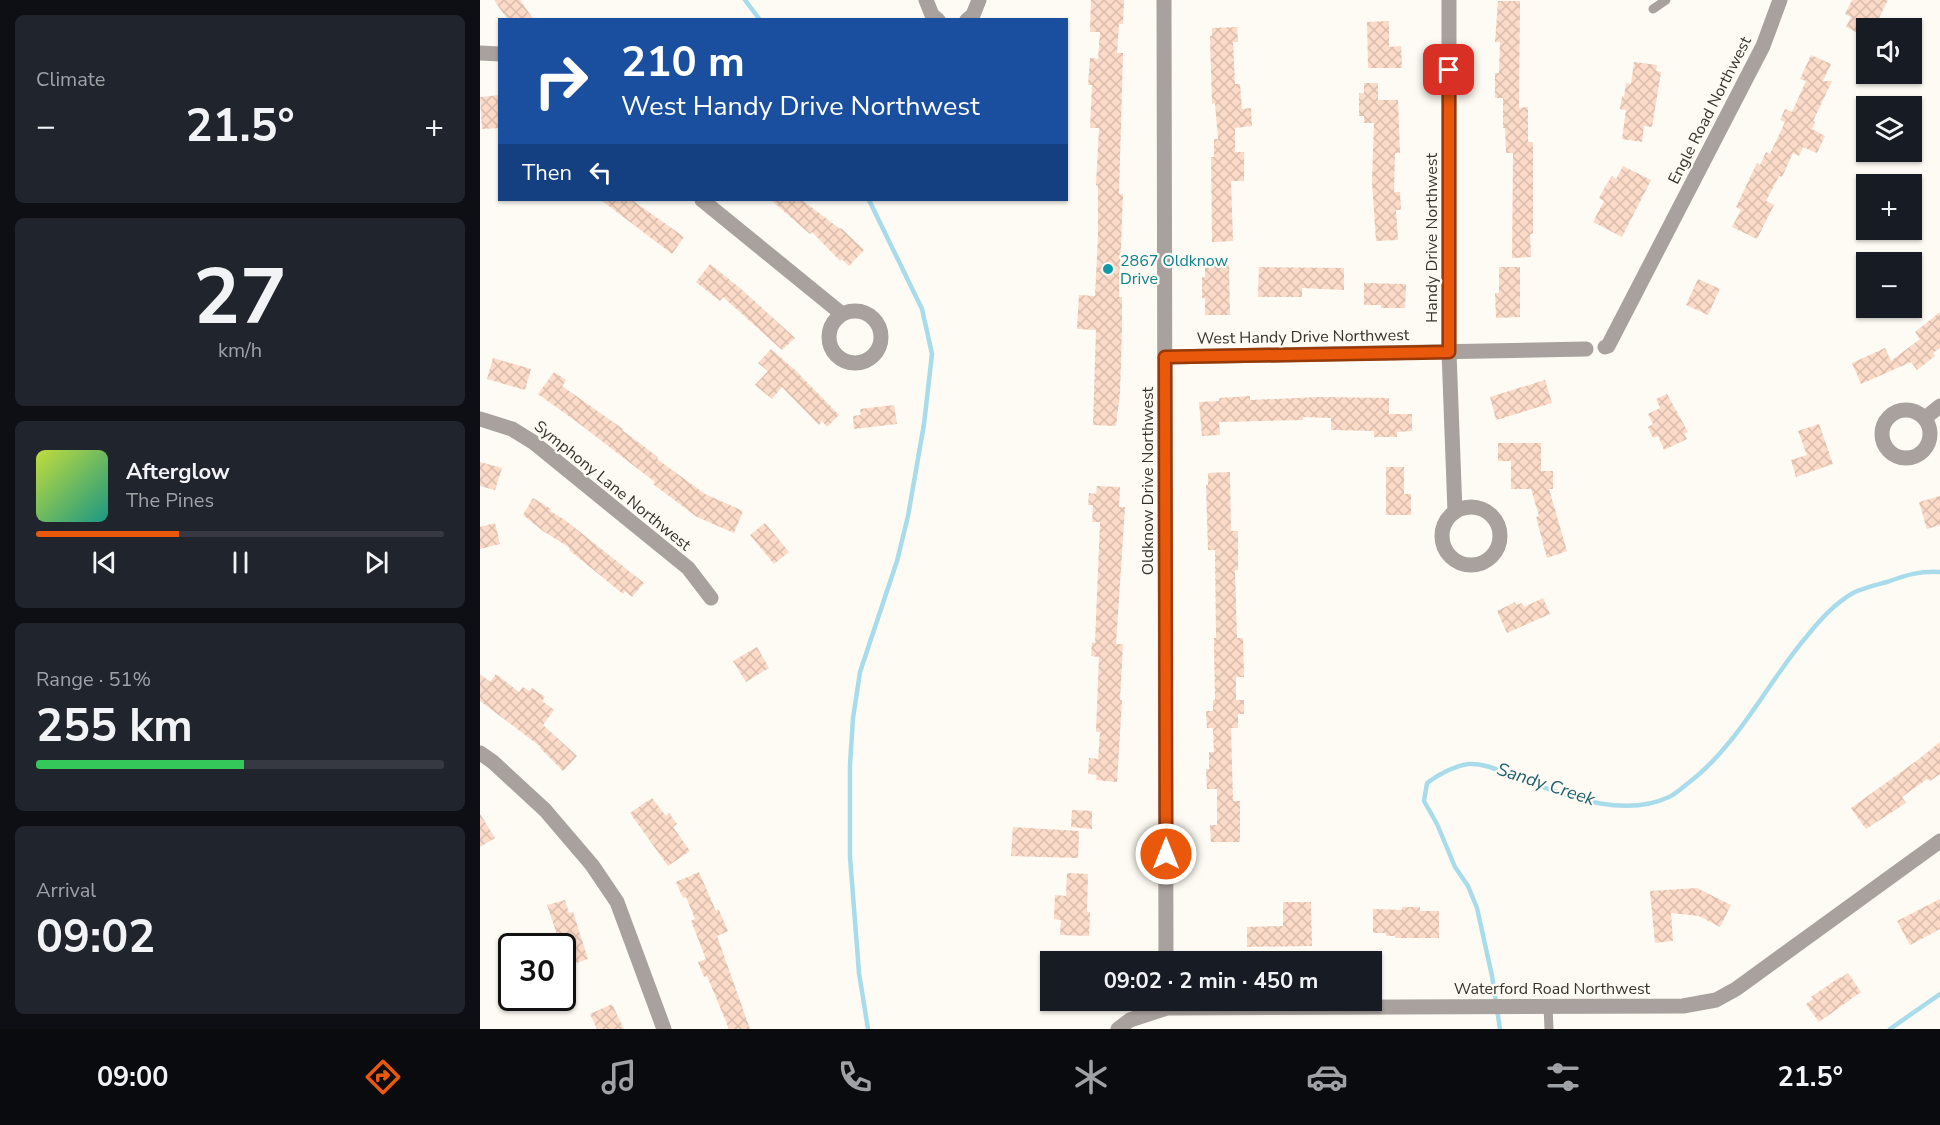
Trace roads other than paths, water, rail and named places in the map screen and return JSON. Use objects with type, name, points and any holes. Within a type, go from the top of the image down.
[{"type":"street","points":[[926,0],[936,18]]},
{"type":"street","points":[[969,18],[979,0]]},
{"type":"street","name":"Oldknow Drive Northwest","points":[[1164,0],[1166,951]]},
{"type":"street","name":"Handy Drive Northwest","points":[[1449,0],[1449,352],[1455,512]]},
{"type":"street","name":"Engle Road Northwest","points":[[1605,347],[1608,346],[1763,46],[1780,0]]},
{"type":"street","points":[[480,53],[498,54]]},
{"type":"street","points":[[703,201],[842,314]]},
{"type":"street","name":"West Handy Drive Northwest","points":[[1165,357],[1586,349]]},
{"type":"street","points":[[1925,418],[1940,406]]},
{"type":"street","name":"Symphony Lane Northwest","points":[[480,419],[512,429],[533,442],[688,568],[711,598]]},
{"type":"street","points":[[480,753],[493,762],[545,810],[592,865],[611,893],[617,902],[664,1029]]},
{"type":"street","name":"Waterford Road Northwest","points":[[1382,1005],[1683,1006],[1716,1000],[1736,989],[1940,841]]},
{"type":"street","name":"Waterford Road Northwest","points":[[1118,1029],[1130,1020],[1151,1011]]},
{"type":"lane","points":[[1653,9],[1666,0]]},
{"type":"lane","points":[[1548,1006],[1549,1029]]},
{"type":"waterway","points":[[745,0],[758,18]]},
{"type":"waterway","points":[[868,1029],[859,973],[850,857],[850,765],[853,718],[860,672],[897,561],[908,516],[924,424],[932,354],[922,309],[869,201]]},
{"type":"waterway","name":"Sandy Creek","points":[[1500,1029],[1492,976],[1477,908],[1424,801],[1427,783],[1452,769],[1475,764],[1591,802],[1631,806],[1669,797],[1705,769],[1722,752],[1792,655],[1822,618],[1846,597],[1857,591],[1907,575],[1940,572]]},
{"type":"waterway","points":[[1890,1029],[1940,994]]},
{"type":"place","name":"2867 Oldknow Drive","points":[[1108,269]]}]
